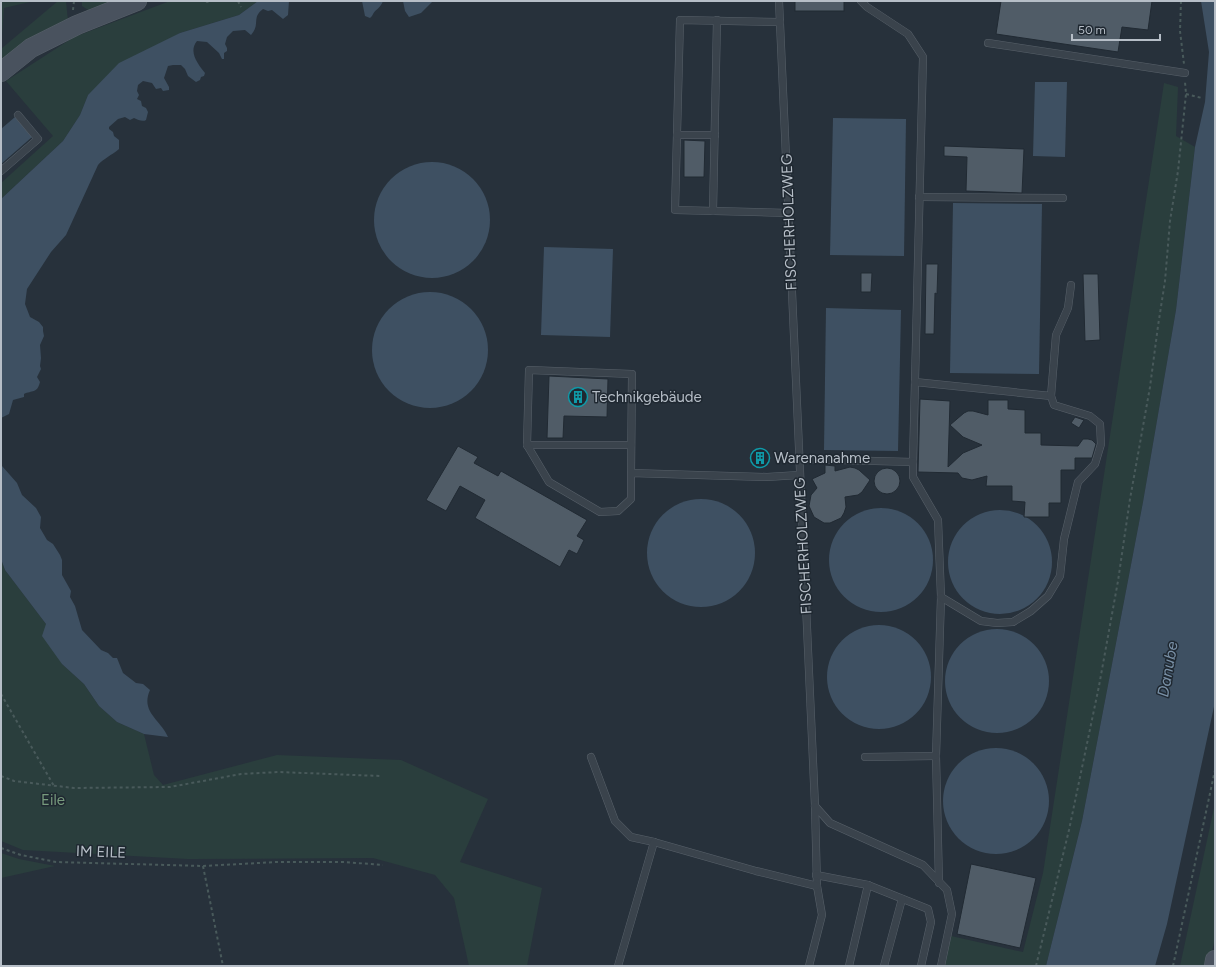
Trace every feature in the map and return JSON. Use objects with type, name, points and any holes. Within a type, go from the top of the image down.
[{"type":"street","points":[[1,72],[31,48],[77,25],[137,1]]},
{"type":"street","points":[[1214,966],[1215,960]]},
{"type":"lane","name":"FISCHERHOLZWEG","points":[[780,1],[788,213],[815,806],[816,875],[822,914],[809,966]]},
{"type":"lane","points":[[861,1],[867,7],[908,34],[923,57],[913,477],[938,520],[941,597],[936,756],[940,882]]},
{"type":"lane","points":[[780,22],[680,20],[675,210],[788,213]]},
{"type":"lane","points":[[713,211],[717,20]]},
{"type":"lane","points":[[988,43],[1185,72]]},
{"type":"lane","points":[[1,171],[38,139],[18,115]]},
{"type":"lane","points":[[677,135],[715,135]]},
{"type":"lane","points":[[919,197],[1063,198]]},
{"type":"lane","points":[[941,597],[981,621],[997,623],[1013,622],[1032,611],[1048,596],[1060,576],[1064,539],[1078,482],[1095,464],[1101,444],[1100,424],[1090,416],[1054,405],[1051,396],[1056,335],[1068,308],[1071,284]]},
{"type":"lane","points":[[529,370],[632,374],[631,499],[618,511],[600,512],[549,482],[527,445],[529,370]]},
{"type":"lane","points":[[915,382],[1051,396]]},
{"type":"lane","points":[[527,445],[631,445]]},
{"type":"lane","points":[[799,459],[913,462]]},
{"type":"lane","points":[[631,473],[743,474],[767,477],[800,476]]},
{"type":"lane","points":[[864,757],[936,756]]},
{"type":"lane","points":[[591,757],[615,821],[631,837],[817,886]]},
{"type":"lane","points":[[815,806],[830,822],[923,865],[947,890],[952,914],[941,966]]},
{"type":"lane","points":[[618,966],[654,842]]},
{"type":"lane","points":[[816,875],[868,884],[928,909],[931,922],[921,966]]},
{"type":"lane","points":[[849,966],[868,884]]},
{"type":"lane","points":[[884,966],[902,899]]},
{"type":"path","points":[[73,12],[74,1]]},
{"type":"path","points":[[206,1],[211,1]]},
{"type":"path","points":[[238,1],[241,7]]},
{"type":"path","points":[[1036,966],[1069,830],[1099,686],[1150,387],[1165,281],[1170,221],[1178,171],[1186,94],[1180,31],[1181,1]]},
{"type":"path","points":[[1186,94],[1202,98]]},
{"type":"path","points":[[1,694],[54,786]]},
{"type":"path","points":[[1172,966],[1215,770]]},
{"type":"path","points":[[1,776],[14,781],[74,788],[170,787],[241,774],[279,772],[380,776]]},
{"type":"path","name":"IM EILE","points":[[1,848],[21,855],[56,862],[203,866],[277,862],[344,862],[383,865]]},
{"type":"path","points":[[203,866],[223,966]]},
{"type":"green space","points":[[1,1],[34,1],[4,8],[1,49]]},
{"type":"green space","points":[[58,1],[66,1],[68,21],[1,64],[1,49]]},
{"type":"green space","points":[[82,1],[113,1],[91,12],[82,6]]},
{"type":"green space","points":[[170,1],[258,1],[239,15],[180,33],[88,95],[80,115],[63,141],[1,199],[1,183],[53,136],[6,81],[74,37]]},
{"type":"green space","points":[[1164,83],[1178,87],[1176,136],[1195,147],[1176,310],[1143,502],[1082,821],[1046,966],[945,966],[951,936],[1023,952],[1043,873]]},
{"type":"green space","name":"Eile","points":[[1,559],[5,570],[46,624],[62,664],[84,684],[99,706],[117,722],[144,734],[154,775],[163,785],[277,755],[401,760],[488,799],[460,862],[542,888],[527,966],[469,966],[454,898],[435,875],[373,858],[188,859],[23,850],[1,841]]},
{"type":"green space","points":[[1215,803],[1215,938],[1209,966],[1180,966]]},
{"type":"green space","points":[[1,853],[19,859],[55,866],[1,878]]},
{"type":"water","points":[[258,1],[289,1],[288,15],[283,19],[272,10],[268,11],[263,9],[257,15],[255,28],[251,35],[245,30],[233,31],[227,37],[225,44],[227,51],[224,53],[224,59],[222,59],[219,53],[207,42],[197,41],[193,49],[195,58],[205,73],[200,80],[196,82],[188,76],[185,69],[181,65],[168,66],[164,78],[169,90],[163,91],[161,88],[156,89],[152,83],[143,81],[138,85],[137,91],[139,95],[137,99],[141,101],[142,106],[146,108],[148,112],[146,120],[142,121],[134,118],[130,120],[125,117],[118,119],[109,127],[114,136],[119,140],[119,149],[98,165],[66,235],[51,252],[27,289],[25,304],[30,317],[39,322],[43,327],[44,336],[40,345],[41,369],[37,377],[40,382],[39,386],[36,390],[24,394],[24,397],[13,400],[9,414],[1,418],[1,199],[63,141],[80,115],[88,95],[119,63],[180,33],[239,15]]},
{"type":"water","points":[[362,1],[383,1],[370,18],[365,16]]},
{"type":"water","points":[[403,1],[433,1],[421,13],[409,17],[405,11]]},
{"type":"water","name":"Danube","points":[[1201,1],[1215,1],[1215,702],[1167,924],[1155,966],[1046,966],[1082,821],[1143,502],[1176,310],[1195,147],[1205,102],[1209,52]]},
{"type":"water","points":[[1035,82],[1067,82],[1065,157],[1033,156]]},
{"type":"water","points":[[15,117],[32,137],[1,164],[1,129]]},
{"type":"water","points":[[833,118],[906,119],[904,256],[830,255]]},
{"type":"water","points":[[432,162],[443,163],[454,167],[473,179],[485,198],[489,209],[489,231],[485,242],[473,261],[454,273],[443,277],[432,278],[421,277],[410,273],[391,261],[379,242],[375,231],[374,220],[375,209],[379,198],[391,179],[410,167],[421,163]]},
{"type":"water","points":[[953,203],[1042,204],[1039,374],[950,373]]},
{"type":"water","points":[[544,247],[613,249],[610,337],[541,335]]},
{"type":"water","points":[[430,292],[441,293],[452,297],[471,309],[483,328],[487,339],[487,361],[483,372],[471,391],[452,403],[441,407],[430,408],[419,407],[408,403],[389,391],[377,372],[373,361],[372,350],[373,339],[377,328],[389,309],[408,297],[419,293]]},
{"type":"water","points":[[826,308],[901,310],[898,451],[824,450]]},
{"type":"water","points":[[1,462],[2,466],[17,483],[22,495],[36,508],[41,517],[40,528],[47,540],[53,544],[60,555],[62,560],[62,575],[71,591],[70,597],[75,606],[82,630],[101,650],[108,653],[113,658],[117,658],[123,673],[136,683],[143,684],[150,690],[148,698],[149,710],[168,737],[144,734],[117,722],[99,706],[84,684],[62,664],[42,636],[46,624],[5,570],[1,559]]},
{"type":"water","points":[[701,499],[722,503],[739,515],[751,532],[755,553],[751,574],[739,591],[722,603],[701,607],[680,603],[663,591],[651,574],[647,553],[651,532],[663,515],[680,503]]},
{"type":"water","points":[[881,508],[901,512],[918,523],[929,540],[933,560],[929,580],[918,597],[901,608],[881,612],[861,608],[844,597],[833,580],[829,560],[833,540],[844,523],[861,512]]},
{"type":"water","points":[[1000,510],[1020,514],[1029,519],[1043,533],[1048,542],[1052,562],[1048,582],[1043,591],[1029,605],[1020,610],[1000,614],[980,610],[971,605],[957,591],[952,582],[948,562],[952,542],[957,533],[971,519],[980,514]]},
{"type":"water","points":[[879,625],[899,629],[916,640],[927,657],[931,677],[927,697],[916,714],[899,725],[879,729],[859,725],[842,714],[831,697],[827,677],[831,657],[842,640],[859,629]]},
{"type":"water","points":[[997,629],[1017,633],[1026,637],[1034,644],[1041,652],[1045,661],[1049,681],[1045,701],[1041,710],[1034,718],[1026,725],[1017,729],[997,733],[977,729],[968,725],[960,718],[953,710],[949,701],[945,681],[949,661],[953,652],[960,644],[968,637],[977,633]]},
{"type":"water","points":[[996,748],[1016,752],[1034,763],[1045,781],[1049,801],[1045,821],[1034,839],[1016,850],[996,854],[976,850],[958,839],[947,821],[943,801],[947,781],[958,763],[976,752]]},
{"type":"building","points":[[795,1],[844,1],[844,11],[795,11]]},
{"type":"building","points":[[1001,1],[1152,1],[1148,30],[1122,27],[1118,52],[996,34]]},
{"type":"building","points":[[684,140],[705,141],[704,177],[684,177]]},
{"type":"building","points":[[944,146],[1024,149],[1022,193],[966,191],[967,157],[944,156]]},
{"type":"building","points":[[926,264],[938,264],[937,294],[935,293],[934,334],[925,334]]},
{"type":"building","points":[[861,273],[872,273],[871,292],[861,292]]},
{"type":"building","points":[[1083,274],[1098,274],[1100,340],[1085,341]]},
{"type":"building","name":"Technikgebäude","points":[[549,376],[608,379],[607,417],[564,416],[563,438],[547,438]]},
{"type":"building","points":[[920,399],[950,401],[948,467],[963,453],[982,445],[963,437],[950,425],[968,411],[988,415],[988,400],[1008,400],[1008,409],[1025,410],[1025,433],[1041,433],[1041,445],[1078,446],[1083,439],[1092,440],[1096,444],[1092,458],[1075,458],[1075,470],[1061,470],[1061,503],[1049,503],[1049,517],[1024,517],[1025,502],[1012,501],[1012,486],[986,486],[987,476],[972,480],[962,478],[958,473],[918,472]]},
{"type":"building","points":[[1075,417],[1084,420],[1079,428],[1071,423]]},
{"type":"building","points":[[458,446],[478,457],[474,463],[498,476],[501,471],[587,520],[577,536],[584,540],[577,554],[569,550],[560,567],[475,518],[485,500],[460,486],[446,511],[426,500]]},
{"type":"building","name":"Warenanahme","points":[[755,453],[764,453],[764,463],[755,463]]},
{"type":"building","points":[[825,465],[835,466],[835,471],[850,467],[855,468],[870,480],[862,492],[858,495],[845,497],[846,507],[844,513],[841,518],[830,523],[824,523],[814,517],[809,506],[811,495],[817,488],[812,479],[825,473]]},
{"type":"building","points":[[887,468],[896,472],[900,481],[896,490],[887,494],[878,490],[874,481],[878,472]]},
{"type":"building","points":[[971,864],[1036,878],[1020,948],[957,934]]},
{"type":"place","name":"Technikgebäude","points":[[578,397]]},
{"type":"place","name":"Warenanahme","points":[[760,458]]}]
